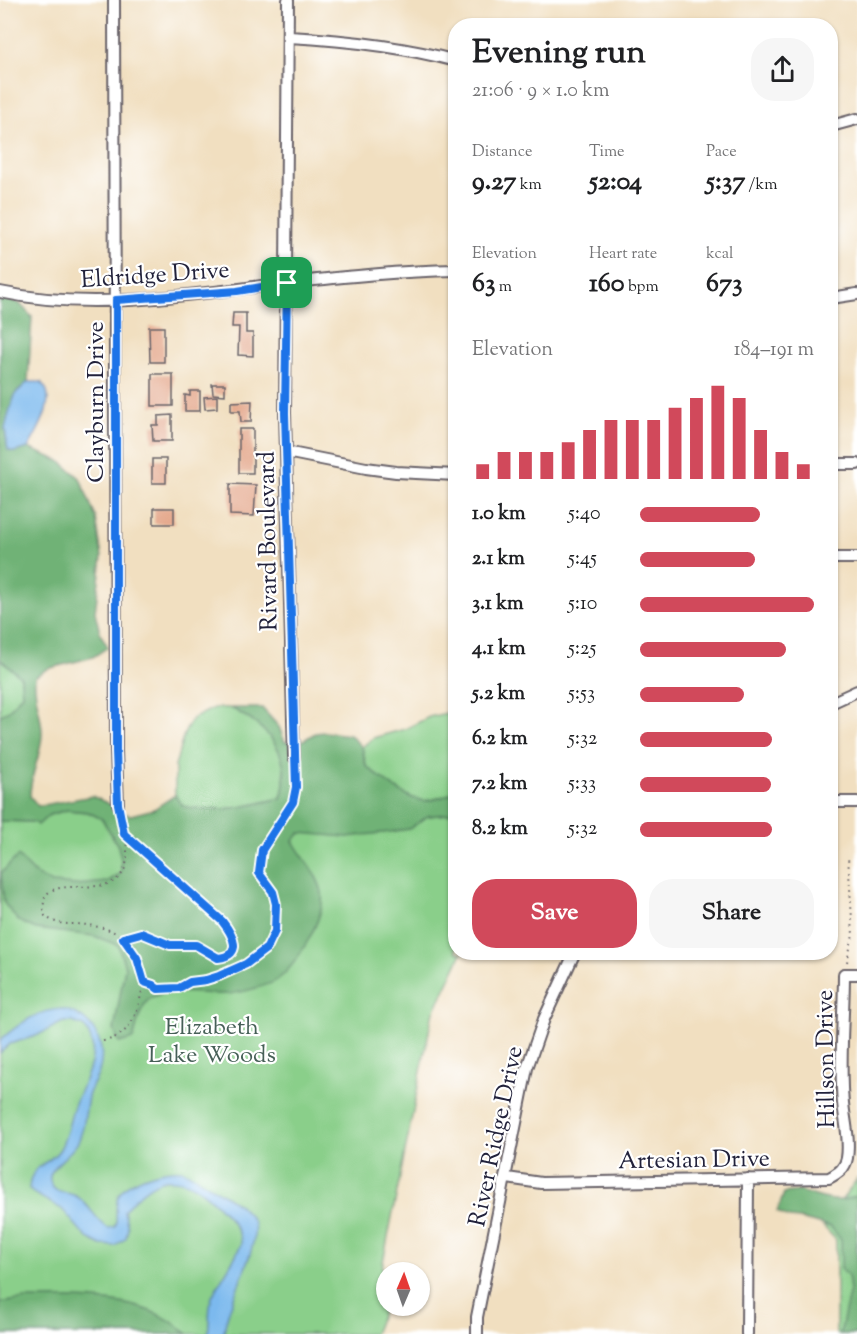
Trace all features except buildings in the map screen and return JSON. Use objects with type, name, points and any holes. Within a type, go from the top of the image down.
[{"type":"street","name":"Clayburn Drive","points":[[114,0],[118,804]]},
{"type":"street","name":"Rivard Boulevard","points":[[288,0],[286,452],[294,757]]},
{"type":"street","points":[[289,37],[356,41],[448,59]]},
{"type":"street","points":[[838,124],[857,120]]},
{"type":"street","name":"Eldridge Drive","points":[[0,292],[61,301],[116,300],[237,291],[287,283],[414,271],[448,270]]},
{"type":"street","points":[[838,297],[857,294]]},
{"type":"street","points":[[286,452],[376,470],[448,474]]},
{"type":"street","points":[[838,464],[857,464]]},
{"type":"street","points":[[838,558],[857,558]]},
{"type":"street","points":[[838,700],[857,692]]},
{"type":"street","points":[[838,802],[857,802]]},
{"type":"street","name":"River Ridge Drive","points":[[477,1334],[477,1317],[507,1178],[527,1068],[544,1019],[571,960]]},
{"type":"street","points":[[844,974],[857,974]]},
{"type":"street","name":"Hillson Drive","points":[[844,974],[843,1086],[852,1143]]},
{"type":"street","name":"Artesian Drive","points":[[507,1178],[541,1183],[829,1178],[842,1170],[852,1143]]},
{"type":"street","points":[[747,1334],[748,1179]]},
{"type":"path","points":[[144,982],[158,989],[179,988],[190,982],[219,976],[246,964],[267,948],[275,931],[276,904],[273,892],[259,873],[260,859],[262,850],[293,802],[296,787],[294,757]]},
{"type":"path","points":[[103,1041],[116,1037],[135,1019],[144,982],[137,958],[123,938],[108,928],[52,922],[45,916],[44,906],[47,894],[54,889],[102,885],[114,882],[123,874],[126,857],[118,804]]},
{"type":"path","points":[[123,938],[141,933],[170,945],[196,945],[218,958],[229,957],[233,953],[234,945],[231,932],[222,921],[124,834]]},
{"type":"path","points":[[844,974],[854,935],[848,857]]},
{"type":"green space","points":[[0,298],[19,303],[32,317],[28,382],[16,393],[5,428],[8,450],[14,452],[28,448],[60,461],[80,478],[96,518],[102,557],[95,612],[100,633],[108,647],[93,657],[47,669],[35,677],[42,733],[30,796],[38,806],[92,796],[114,806],[120,813],[131,815],[154,809],[175,795],[183,806],[208,809],[245,806],[281,798],[284,768],[275,744],[256,724],[231,708],[262,708],[279,727],[285,742],[304,740],[315,733],[350,735],[362,747],[366,766],[391,786],[419,800],[428,801],[448,795],[448,814],[428,816],[409,829],[390,832],[347,837],[300,833],[293,841],[318,880],[322,903],[315,927],[293,964],[277,980],[253,989],[220,994],[178,992],[151,998],[144,1005],[139,1016],[133,1039],[119,1043],[114,1030],[125,967],[118,945],[94,936],[36,929],[18,921],[4,903],[1,873],[18,856],[35,874],[52,883],[75,885],[107,882],[121,873],[121,859],[118,846],[102,819],[88,812],[67,810],[49,815],[38,825],[34,822],[0,821],[0,716],[10,709],[22,694],[21,677],[0,659]]},
{"type":"green space","points":[[0,659],[21,677],[22,694],[10,709],[0,716]]},
{"type":"green space","points":[[214,708],[228,708],[240,712],[263,728],[275,742],[284,767],[281,798],[220,809],[183,806],[175,795],[175,766],[184,734],[192,719]]},
{"type":"green space","points":[[448,713],[448,795],[423,801],[398,790],[366,766],[362,747],[373,738],[405,729],[429,717]]},
{"type":"green space","name":"Elizabeth Lake Woods","points":[[67,810],[88,812],[102,819],[428,816],[448,814],[448,960],[459,960],[432,1016],[383,1262],[376,1262],[376,1316],[381,1316],[374,1334],[0,1334],[0,821],[34,822]]},
{"type":"green space","points":[[857,1179],[857,1334],[836,1334],[836,1240],[823,1226]]},
{"type":"green space","points":[[800,1191],[836,1200],[857,1195],[857,1334],[840,1334],[850,1290],[848,1276],[841,1269],[841,1240],[831,1227],[789,1218],[777,1212],[784,1193]]},
{"type":"green space","points":[[25,1299],[90,1300],[132,1305],[171,1321],[188,1334],[0,1334],[0,1303]]},
{"type":"water","points":[[28,382],[41,382],[47,391],[47,405],[42,421],[28,448],[14,452],[8,450],[5,428],[16,393]]},
{"type":"water","points":[[62,1009],[82,1018],[95,1032],[99,1041],[101,1061],[99,1072],[88,1097],[78,1142],[52,1171],[50,1181],[57,1191],[72,1194],[81,1199],[99,1221],[108,1228],[116,1224],[117,1200],[122,1191],[137,1180],[166,1171],[182,1170],[240,1206],[254,1224],[254,1235],[252,1248],[226,1321],[224,1334],[208,1334],[210,1306],[212,1297],[241,1244],[240,1237],[223,1211],[198,1189],[186,1182],[172,1180],[159,1182],[148,1188],[124,1211],[128,1228],[126,1238],[115,1246],[101,1245],[87,1238],[62,1209],[29,1189],[33,1174],[60,1149],[90,1068],[92,1047],[84,1026],[72,1022],[63,1022],[36,1036],[10,1044],[0,1053],[0,1040],[21,1023],[36,1015]]},
{"type":"route","points":[[287,283],[285,413],[296,787],[293,802],[286,816],[262,850],[260,859],[259,873],[273,892],[276,904],[275,931],[267,948],[246,964],[219,976],[190,982],[179,988],[158,989],[144,982],[137,958],[123,938],[141,933],[170,945],[196,945],[218,958],[229,957],[233,953],[234,945],[231,932],[222,921],[124,834],[118,804],[116,300],[237,291],[287,283]]}]
